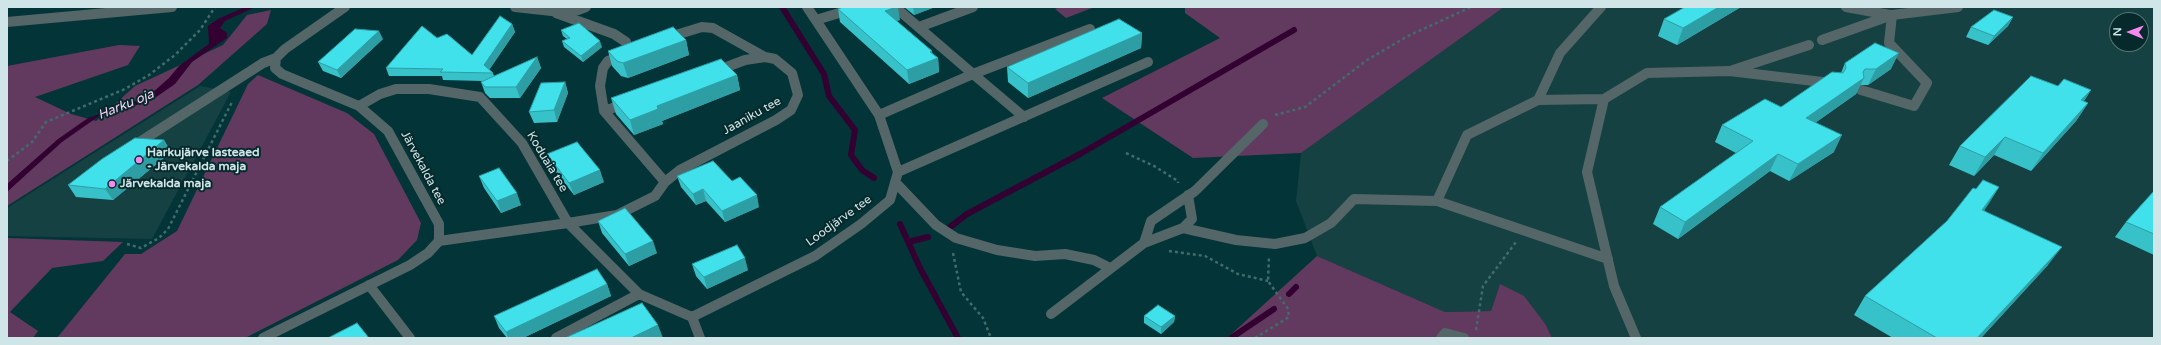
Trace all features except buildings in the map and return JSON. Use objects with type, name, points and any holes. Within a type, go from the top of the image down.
[{"type":"street","points":[[7,22],[172,7]]},
{"type":"street","points":[[126,152],[263,63],[276,58],[285,49],[345,7]]},
{"type":"street","points":[[515,7],[570,13],[586,7]]},
{"type":"street","points":[[807,7],[879,115],[897,177],[942,230],[956,238],[997,250],[1035,256],[1065,254],[1094,260],[1110,268]]},
{"type":"street","points":[[816,20],[859,7]]},
{"type":"street","points":[[895,7],[1024,117]]},
{"type":"street","points":[[919,27],[973,7]]},
{"type":"street","points":[[1538,100],[1560,53],[1601,7]]},
{"type":"street","points":[[1846,7],[1892,15]]},
{"type":"street","points":[[1822,40],[1892,15],[1958,7]]},
{"type":"street","points":[[556,12],[614,34],[626,42]]},
{"type":"street","points":[[1861,90],[1914,106],[1927,83],[1889,43],[1892,15]]},
{"type":"street","name":"Jaaniku tee","points":[[568,223],[617,215],[655,196],[665,182],[680,170],[776,120],[791,110],[798,95],[792,73],[775,60],[765,57],[713,28],[688,30],[654,42]]},
{"type":"street","points":[[879,115],[973,74],[1090,29]]},
{"type":"street","points":[[1729,71],[1809,45]]},
{"type":"street","points":[[635,50],[608,61],[603,68],[600,86],[604,111],[665,182]]},
{"type":"street","points":[[703,75],[745,60],[765,57]]},
{"type":"street","name":"Järvekalda tee","points":[[276,58],[275,68],[282,74],[359,106],[388,131],[439,224],[439,242]]},
{"type":"street","points":[[897,177],[1024,117],[1148,62]]},
{"type":"street","points":[[1437,201],[1467,136],[1538,100],[1604,99],[1647,73],[1729,71],[1832,83]]},
{"type":"street","name":"Koduaia tee","points":[[359,106],[380,94],[396,89],[429,89],[480,97],[501,118],[522,143],[568,223]]},
{"type":"street","points":[[604,111],[640,98]]},
{"type":"street","points":[[1604,99],[1587,172],[1614,286],[1636,338]]},
{"type":"street","points":[[1144,243],[1151,221],[1201,185],[1263,124]]},
{"type":"street","name":"Loodjärve tee","points":[[692,317],[815,256],[861,224],[890,200],[897,177]]},
{"type":"street","points":[[1051,314],[1144,243],[1183,228],[1192,219],[1184,197]]},
{"type":"street","points":[[1183,228],[1236,240],[1275,244],[1305,238],[1331,222],[1354,199],[1437,201],[1608,259]]},
{"type":"street","points":[[263,338],[410,265],[428,253],[439,242],[568,223],[639,294],[692,317],[700,338]]},
{"type":"street","points":[[369,285],[410,338]]},
{"type":"street","points":[[556,338],[639,294]]},
{"type":"street","points":[[1441,338],[1445,333],[1464,338]]},
{"type":"path","points":[[7,161],[32,142],[46,122],[125,89],[149,75],[175,55],[200,30],[215,7]]},
{"type":"path","points":[[1263,124],[1271,116],[1305,107],[1367,60],[1408,36],[1457,15],[1471,7]]},
{"type":"path","points":[[127,244],[141,248],[159,238],[168,229],[232,101]]},
{"type":"path","points":[[1126,153],[1154,166],[1178,181],[1184,197]]},
{"type":"path","points":[[942,230],[945,245],[954,254],[961,292],[983,318],[992,338]]},
{"type":"path","points":[[1255,338],[1289,317],[1288,309],[1268,281],[1268,260],[1275,244]]},
{"type":"path","points":[[1167,251],[1205,256],[1238,274],[1268,281]]},
{"type":"path","points":[[1475,338],[1483,286],[1497,265],[1508,254]]},
{"type":"shaded area","points":[[1061,7],[1092,8],[1066,18],[1055,9]]},
{"type":"shaded area","points":[[1185,7],[1504,7],[1301,153],[1193,158],[1102,98],[1220,38],[1185,13]]},
{"type":"shaded area","points":[[1504,7],[2154,7],[2154,338],[1552,338],[1546,325],[1500,284],[1491,311],[1445,312],[1317,256],[1296,201],[1301,153]]},
{"type":"shaded area","points":[[271,10],[267,24],[198,85],[7,206],[7,66],[119,45],[140,46],[128,65],[35,97],[71,114],[96,121],[135,86],[223,45],[247,15]]},
{"type":"shaded area","points":[[258,75],[347,113],[374,134],[421,223],[417,240],[398,260],[245,338],[57,338],[125,254],[141,254],[177,231],[248,84]]},
{"type":"shaded area","name":"Harkujärve lasteaed - Järvekalda maja","points":[[200,86],[231,92],[152,239],[7,236],[7,208]]},
{"type":"shaded area","points":[[7,238],[123,242],[103,261],[52,268],[10,312],[38,331],[33,338],[7,338]]},
{"type":"shaded area","points":[[1317,256],[1445,312],[1491,311],[1500,284],[1524,296],[1546,325],[1552,338],[1227,338]]},
{"type":"water","name":"Harku oja","points":[[245,7],[274,7],[253,8],[225,21],[220,28],[227,33],[227,38],[192,62],[175,84],[152,100],[121,110],[102,114],[62,142],[7,192],[7,184],[58,139],[88,118],[144,98],[152,93],[169,78],[179,66],[209,44],[208,26],[218,19]]},
{"type":"waterway","points":[[782,7],[824,74],[829,96],[855,130],[851,155],[862,170],[874,178]]},
{"type":"waterway","points":[[950,227],[967,214],[1080,154],[1294,30]]},
{"type":"waterway","points":[[900,224],[908,242]]},
{"type":"waterway","points":[[908,242],[928,237]]},
{"type":"waterway","points":[[908,242],[920,268],[958,338]]},
{"type":"waterway","points":[[1289,294],[1296,287]]},
{"type":"waterway","points":[[1231,338],[1274,309]]},
{"type":"place","name":"Harkujärve lasteaed - Järvekalda maja","points":[[139,160]]},
{"type":"place","name":"Järvekalda maja","points":[[112,184]]}]
